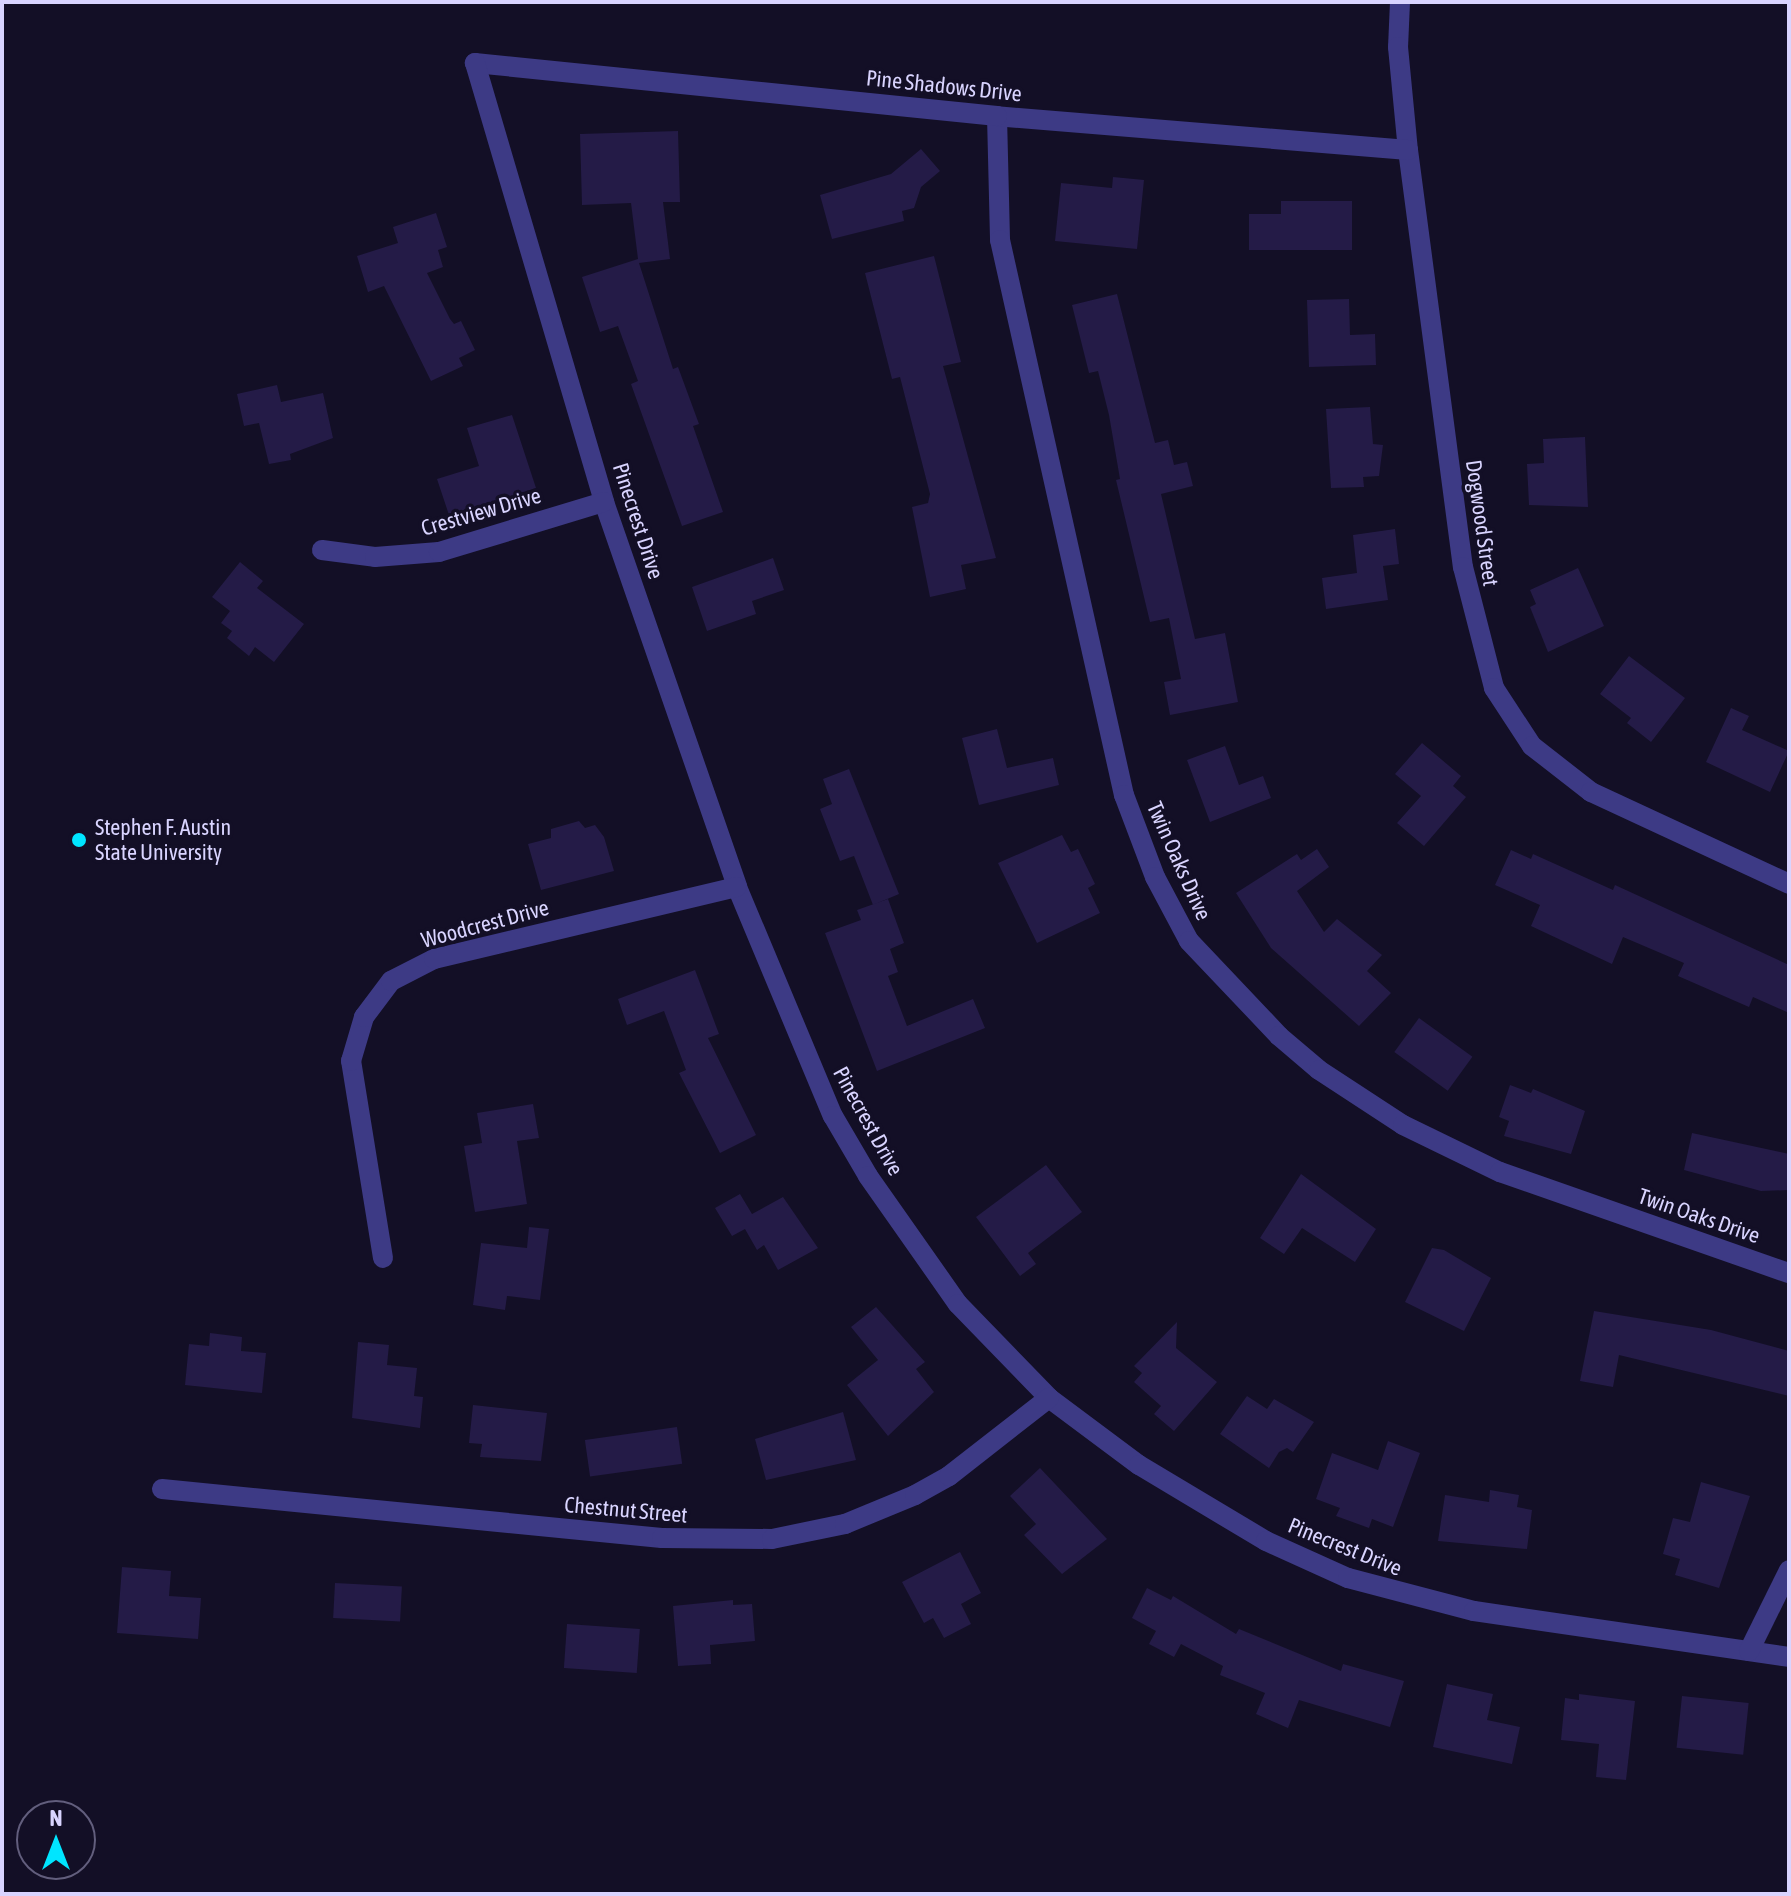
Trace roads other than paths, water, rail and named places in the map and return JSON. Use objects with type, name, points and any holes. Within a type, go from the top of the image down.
[{"type":"street","name":"Dogwood Street","points":[[1400,2],[1398,47],[1408,150],[1463,567],[1494,688],[1532,746],[1591,792],[1789,884]]},
{"type":"street","name":"Pine Shadows Drive","points":[[475,63],[997,116],[1408,150]]},
{"type":"street","name":"Pinecrest Drive","points":[[475,63],[604,502],[737,887],[802,1047],[868,1176],[958,1304],[1049,1398],[1194,1501],[1348,1578],[1474,1611],[1789,1657]]},
{"type":"street","name":"Twin Oaks Drive","points":[[997,116],[1000,240],[1124,795],[1155,877],[1189,941],[1279,1036],[1319,1070],[1403,1125],[1500,1172],[1789,1273]]},
{"type":"street","name":"Crestview Drive","points":[[322,550],[375,557],[439,552],[604,502]]},
{"type":"street","name":"Woodcrest Drive","points":[[383,1258],[351,1061],[364,1017],[391,981],[434,959],[737,887]]},
{"type":"street","name":"Chestnut Street","points":[[162,1489],[662,1538],[772,1539],[845,1524],[915,1495],[949,1476],[1049,1398]]},
{"type":"street","points":[[1749,1651],[1789,1570]]},
{"type":"place","name":"Stephen F. Austin State University","points":[[79,840]]}]
